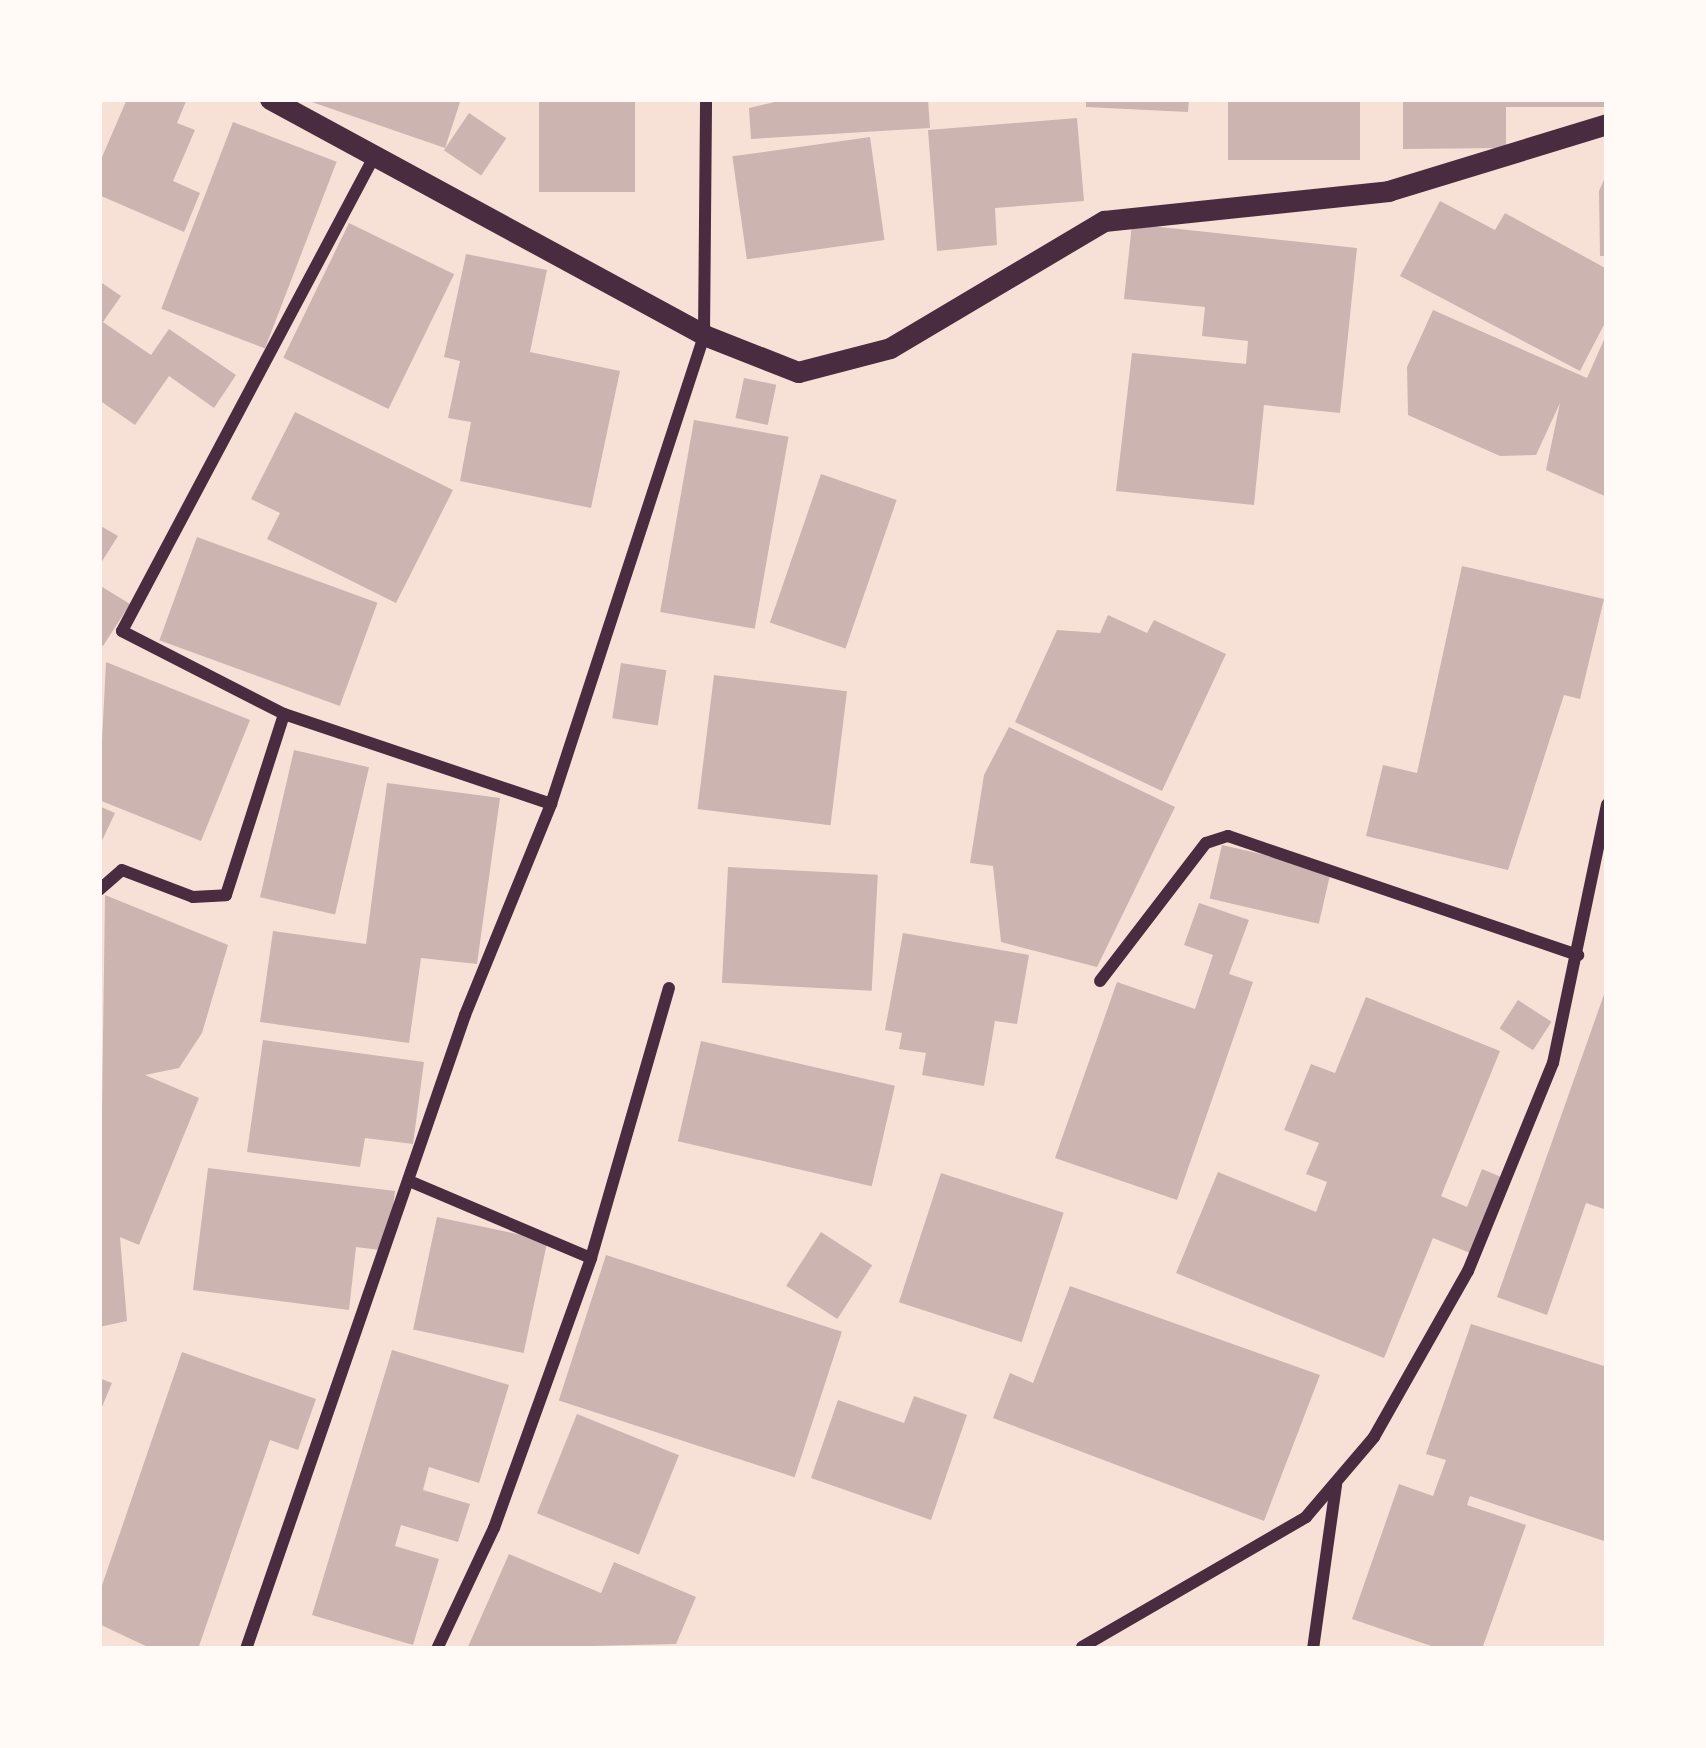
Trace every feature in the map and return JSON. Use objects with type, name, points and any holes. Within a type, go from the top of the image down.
[{"type":"street","points":[[270,99],[704,334],[798,372],[890,348],[1104,220],[1388,191],[1607,124]]},
{"type":"street","points":[[246,1649],[414,1183],[465,1015],[551,804],[704,334],[706,99]]},
{"type":"street","points":[[376,154],[122,631],[284,714],[551,804]]},
{"type":"street","points":[[99,890],[122,870],[193,897],[226,895],[284,714]]},
{"type":"street","points":[[1082,1647],[1306,1517],[1337,1481],[1468,1271],[1553,1064],[1607,805]]},
{"type":"street","points":[[1100,981],[1206,843],[1228,836],[1577,955]]},
{"type":"street","points":[[437,1649],[494,1528],[591,1258],[670,988]]},
{"type":"street","points":[[414,1183],[591,1258]]},
{"type":"street","points":[[1313,1649],[1337,1481]]},
{"type":"building","points":[[127,99],[187,99],[177,123],[195,130],[173,181],[200,193],[184,232],[99,195],[99,164]]},
{"type":"building","points":[[303,99],[461,99],[445,148]]},
{"type":"building","points":[[539,99],[635,99],[635,192],[539,192]]},
{"type":"building","points":[[788,99],[928,99],[930,128],[751,139],[749,108]]},
{"type":"building","points":[[1086,99],[1189,99],[1188,112],[1086,107]]},
{"type":"building","points":[[1228,99],[1360,99],[1360,160],[1228,160]]},
{"type":"building","points":[[1403,99],[1607,99],[1607,107],[1506,107],[1506,148],[1403,149]]},
{"type":"building","points":[[469,113],[506,138],[481,175],[444,150]]},
{"type":"building","points":[[1077,118],[1084,201],[995,208],[997,245],[937,251],[928,130]]},
{"type":"building","points":[[233,122],[337,162],[265,348],[161,309]]},
{"type":"building","points":[[870,137],[884,240],[747,259],[732,156]]},
{"type":"building","points":[[1607,173],[1607,256],[1600,256],[1599,191]]},
{"type":"building","points":[[1440,201],[1495,230],[1505,213],[1607,269],[1607,319],[1580,371],[1400,276]]},
{"type":"building","points":[[349,223],[454,274],[388,409],[283,358]]},
{"type":"building","points":[[1132,224],[1357,248],[1340,413],[1264,405],[1254,505],[1116,491],[1132,353],[1246,364],[1248,341],[1202,336],[1205,307],[1124,299]]},
{"type":"building","points":[[466,254],[547,270],[530,352],[620,371],[591,508],[460,481],[471,422],[448,418],[460,361],[444,357]]},
{"type":"building","points":[[99,281],[121,296],[103,322],[151,355],[169,329],[236,375],[214,408],[169,376],[135,425],[99,400]]},
{"type":"building","points":[[1433,310],[1587,378],[1607,333],[1607,497],[1546,470],[1560,403],[1536,455],[1500,456],[1408,415],[1407,367]]},
{"type":"building","points":[[744,378],[776,385],[768,425],[735,418]]},
{"type":"building","points":[[295,412],[453,490],[396,603],[267,539],[280,513],[251,499]]},
{"type":"building","points":[[694,420],[789,437],[755,629],[660,612]]},
{"type":"building","points":[[821,474],[897,500],[846,648],[770,622]]},
{"type":"building","points":[[99,525],[118,536],[99,566]]},
{"type":"building","points":[[197,537],[377,603],[340,706],[159,640]]},
{"type":"building","points":[[1462,566],[1604,599],[1580,699],[1564,695],[1508,870],[1366,836],[1383,765],[1417,773]]},
{"type":"building","points":[[99,585],[130,604],[103,646],[99,643]]},
{"type":"building","points":[[1108,615],[1147,633],[1154,620],[1226,654],[1162,791],[1015,722],[1057,630],[1100,633]]},
{"type":"building","points":[[106,662],[250,720],[201,841],[99,800]]},
{"type":"building","points":[[621,663],[666,670],[658,726],[612,718]]},
{"type":"building","points":[[714,675],[847,691],[831,825],[698,809]]},
{"type":"building","points":[[1009,727],[1175,807],[1097,967],[1001,942],[993,866],[970,863],[984,775]]},
{"type":"building","points":[[294,750],[369,767],[335,914],[260,897]]},
{"type":"building","points":[[387,783],[500,798],[477,964],[421,958],[409,1043],[260,1022],[273,931],[366,944]]},
{"type":"building","points":[[99,806],[115,813],[99,847]]},
{"type":"building","points":[[1222,845],[1331,870],[1319,924],[1210,899]]},
{"type":"building","points":[[728,867],[878,875],[872,991],[722,983]]},
{"type":"building","points":[[105,895],[228,945],[202,1033],[179,1068],[145,1075],[199,1098],[139,1245],[120,1237],[127,1321],[99,1327]]},
{"type":"building","points":[[1199,903],[1249,920],[1229,974],[1253,982],[1177,1200],[1055,1158],[1117,982],[1195,1009],[1213,955],[1184,945]]},
{"type":"building","points":[[903,933],[1029,955],[1017,1024],[995,1021],[984,1086],[922,1075],[926,1053],[899,1049],[902,1033],[885,1030]]},
{"type":"building","points":[[1607,986],[1607,1210],[1586,1203],[1547,1315],[1497,1297]]},
{"type":"building","points":[[1366,997],[1500,1051],[1441,1196],[1467,1207],[1482,1169],[1501,1177],[1470,1253],[1433,1238],[1384,1358],[1176,1273],[1218,1172],[1316,1212],[1327,1182],[1306,1174],[1319,1143],[1284,1130],[1311,1064],[1335,1073]]},
{"type":"building","points":[[1518,1000],[1552,1022],[1533,1050],[1499,1029]]},
{"type":"building","points":[[263,1040],[424,1062],[413,1144],[365,1138],[360,1167],[247,1152]]},
{"type":"building","points":[[701,1041],[895,1086],[872,1186],[678,1141]]},
{"type":"building","points":[[208,1168],[395,1191],[388,1251],[356,1247],[349,1310],[193,1290]]},
{"type":"building","points":[[941,1173],[1064,1213],[1022,1342],[899,1302]]},
{"type":"building","points":[[437,1217],[548,1240],[524,1353],[413,1329]]},
{"type":"building","points":[[821,1232],[872,1265],[837,1319],[786,1286]]},
{"type":"building","points":[[606,1255],[842,1332],[795,1477],[559,1401]]},
{"type":"building","points":[[1070,1286],[1320,1375],[1264,1521],[993,1418],[1010,1373],[1033,1383]]},
{"type":"building","points":[[1471,1324],[1607,1367],[1607,1542],[1470,1496],[1467,1505],[1526,1525],[1482,1649],[1440,1649],[1352,1619],[1399,1484],[1433,1496],[1446,1460],[1426,1454]]},
{"type":"building","points":[[392,1350],[509,1385],[479,1483],[429,1467],[423,1490],[470,1504],[458,1542],[401,1525],[395,1546],[439,1559],[413,1645],[312,1615]]},
{"type":"building","points":[[182,1352],[316,1399],[298,1450],[270,1440],[198,1649],[152,1649],[99,1624],[99,1594]]},
{"type":"building","points":[[99,1378],[112,1383],[99,1414]]},
{"type":"building","points":[[914,1396],[967,1415],[931,1520],[811,1478],[838,1400],[904,1423]]},
{"type":"building","points":[[577,1414],[679,1455],[639,1554],[537,1513]]},
{"type":"building","points":[[509,1554],[601,1593],[614,1562],[696,1597],[676,1644],[467,1649]]}]
